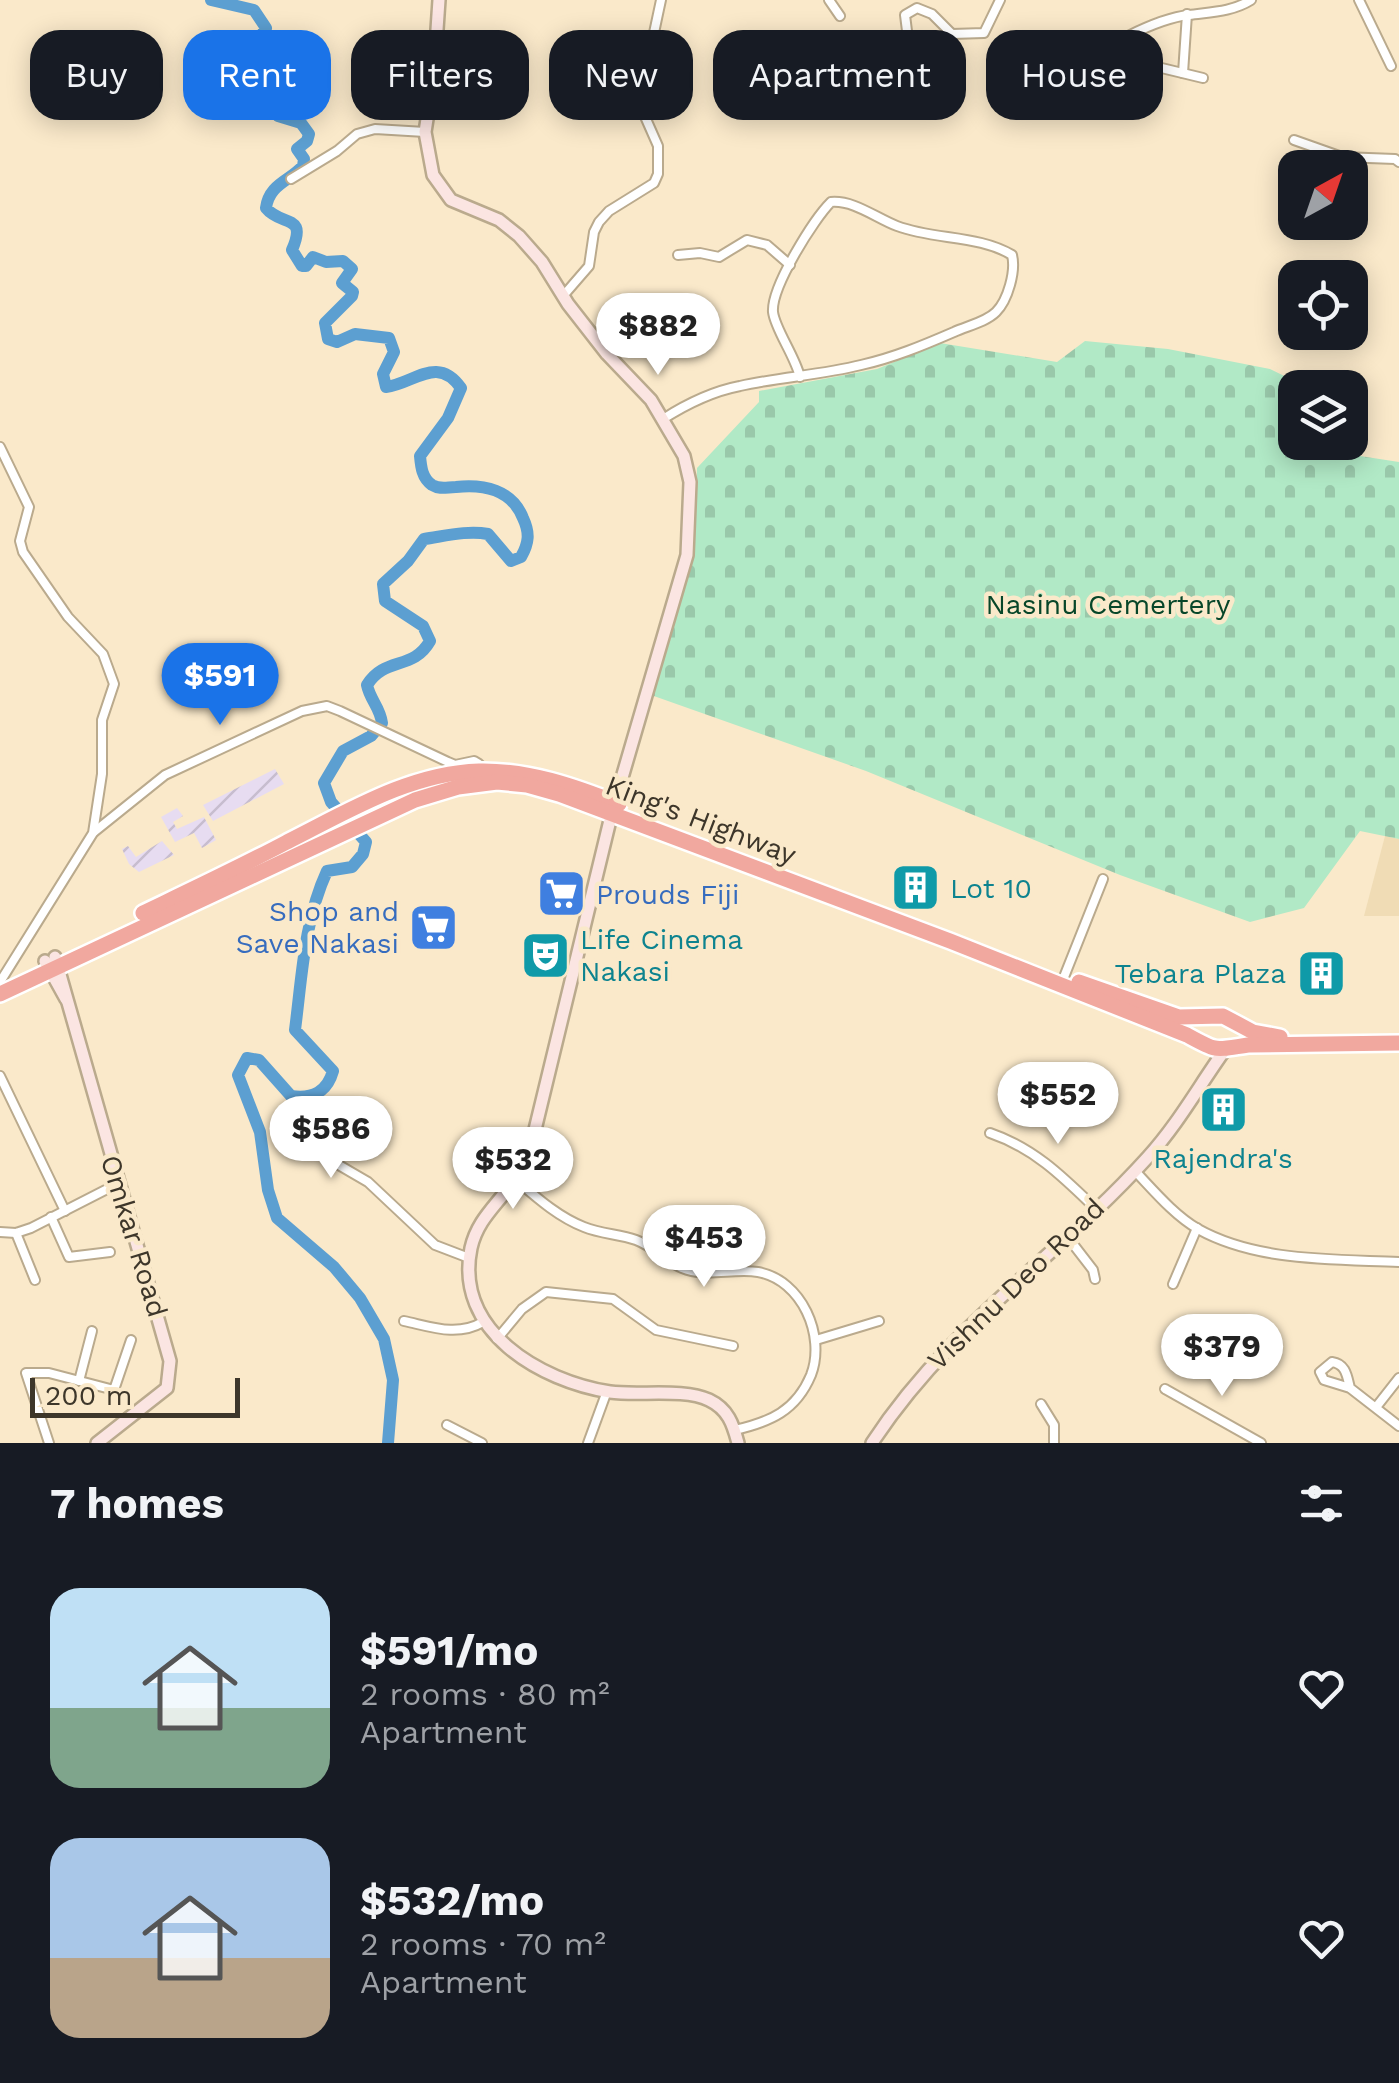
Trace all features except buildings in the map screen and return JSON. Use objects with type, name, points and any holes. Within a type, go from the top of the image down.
[{"type":"highway","name":"King's Highway","points":[[0,994],[360,805],[411,783],[480,771],[562,782],[614,807],[1202,1044],[1224,1050],[1248,1045],[1399,1043]]},
{"type":"highway","name":"King's Highway","points":[[0,982],[51,964],[332,841],[415,800],[458,787],[497,782],[528,785],[614,807],[1180,1017],[1220,1016],[1252,1032],[1271,1036],[1399,1034]]},
{"type":"highway","points":[[1202,1044],[1204,1028],[1220,1016],[1231,1035],[1224,1050]]},
{"type":"street","points":[[564,296],[588,266],[594,232],[600,222],[608,212],[654,183],[658,174],[658,146],[639,103],[661,0]]},
{"type":"street","points":[[829,0],[840,16]]},
{"type":"street","points":[[966,34],[984,34],[1000,0]]},
{"type":"street","points":[[1140,30],[1187,14],[1200,16],[1234,8],[1251,0]]},
{"type":"street","points":[[1359,0],[1391,66]]},
{"type":"street","points":[[434,1],[434,74],[425,132],[433,175],[451,200],[499,220],[542,262],[564,296],[663,418],[684,456],[690,482],[687,555],[614,807],[532,1142],[515,1179],[478,1226],[469,1258],[473,1292],[484,1322],[497,1339],[529,1364],[607,1392],[701,1397],[724,1410],[736,1436],[775,1419],[798,1398],[812,1372],[816,1340],[810,1318],[788,1288],[768,1275],[682,1268],[637,1240],[583,1227],[556,1212],[515,1179]]},
{"type":"street","points":[[906,30],[905,16],[918,8],[932,14],[948,30]]},
{"type":"street","points":[[1183,73],[1187,14]]},
{"type":"street","points":[[1163,68],[1203,78]]},
{"type":"street","points":[[291,180],[337,152],[357,134],[376,129],[425,132]]},
{"type":"street","points":[[1294,140],[1342,157],[1399,162]]},
{"type":"street","points":[[663,418],[738,386],[800,377],[862,365],[925,344],[996,313],[1014,272],[1012,255],[995,246],[902,228],[838,202],[824,209],[790,264],[772,307],[795,356],[800,377]]},
{"type":"street","points":[[678,254],[719,256],[747,240],[768,245],[790,264]]},
{"type":"street","points":[[0,447],[29,507],[20,542],[23,552],[68,617],[95,643],[114,676],[102,720],[102,774],[93,833]]},
{"type":"street","points":[[0,982],[93,833],[166,775],[302,711],[327,706],[455,764],[474,761],[480,771]]},
{"type":"street","points":[[1064,976],[1103,879]]},
{"type":"street","name":"Omkar Road","points":[[51,964],[66,986],[66,999],[167,1347],[170,1374],[159,1395],[96,1443]]},
{"type":"street","points":[[1202,1044],[1202,1082]]},
{"type":"street","name":"Vishnu Deo Road","points":[[872,1443],[907,1392],[948,1345],[1135,1171],[1174,1125],[1224,1050]]},
{"type":"street","points":[[0,1076],[65,1211]]},
{"type":"street","points":[[990,1133],[1045,1161],[1095,1208]]},
{"type":"street","points":[[313,1150],[368,1182],[435,1246],[469,1258]]},
{"type":"street","points":[[1135,1171],[1197,1228],[1230,1243],[1314,1258],[1399,1262]]},
{"type":"street","points":[[0,1232],[16,1233],[119,1183]]},
{"type":"street","points":[[51,1217],[69,1257],[110,1252]]},
{"type":"street","points":[[1173,1284],[1197,1228]]},
{"type":"street","points":[[16,1233],[36,1280]]},
{"type":"street","points":[[1066,1235],[1094,1270],[1095,1279]]},
{"type":"street","points":[[497,1339],[522,1309],[546,1292],[613,1300],[656,1330],[734,1346]]},
{"type":"street","points":[[404,1321],[453,1331],[484,1322]]},
{"type":"street","points":[[816,1340],[879,1321]]},
{"type":"street","points":[[78,1381],[92,1331]]},
{"type":"street","points":[[48,1443],[26,1373],[49,1373],[115,1390],[131,1340]]},
{"type":"street","points":[[1377,1406],[1399,1378]]},
{"type":"street","points":[[1350,1388],[1399,1426]]},
{"type":"street","points":[[1165,1389],[1261,1443]]},
{"type":"street","points":[[588,1443],[607,1392]]},
{"type":"street","points":[[1041,1404],[1054,1425],[1054,1443]]},
{"type":"street","points":[[447,1425],[482,1443]]},
{"type":"shaded area","points":[[275,769],[284,784],[213,821],[203,805]]},
{"type":"shaded area","points":[[177,808],[183,816],[173,822],[177,829],[204,817],[216,840],[202,848],[194,833],[175,842],[161,817]]},
{"type":"shaded area","points":[[1385,836],[1399,839],[1399,916],[1364,916]]},
{"type":"shaded area","points":[[162,841],[174,855],[139,872],[129,864],[122,849],[128,846],[136,857]]},
{"type":"green space","name":"Nasinu Cemertery","points":[[1085,341],[1168,349],[1270,369],[1278,373],[1278,460],[1368,457],[1399,462],[1399,839],[1360,831],[1304,908],[1250,922],[1120,875],[866,771],[651,695],[694,544],[697,468],[759,402],[759,391],[877,369],[940,343],[1057,362]]},
{"type":"waterway","points":[[211,0],[254,10],[266,28],[248,48],[242,64],[224,80],[225,93],[266,101],[278,116],[301,123],[309,134],[297,149],[304,159],[303,166],[271,193],[266,208],[295,225],[292,250],[302,266],[313,257],[326,262],[343,261],[352,269],[342,283],[353,292],[352,296],[325,323],[328,339],[337,342],[355,334],[389,338],[394,352],[383,374],[386,387],[434,372],[452,378],[461,388],[448,418],[420,456],[424,476],[438,487],[477,487],[504,495],[518,509],[528,533],[521,557],[511,561],[488,534],[424,539],[383,584],[385,601],[423,626],[430,641],[416,656],[382,670],[367,685],[382,723],[371,736],[343,751],[324,783],[331,802],[366,842],[363,854],[352,867],[327,871],[313,909],[305,949],[295,1030],[333,1071],[323,1089],[299,1097],[291,1096],[259,1060],[247,1058],[238,1075],[260,1132],[268,1190],[277,1218],[334,1267],[360,1298],[384,1339],[393,1380],[388,1443]]},
{"type":"place","name":"Lot 10","points":[[915,888]]},
{"type":"place","name":"Prouds Fiji","points":[[561,894]]},
{"type":"place","name":"Shop and Save Nakasi","points":[[434,927]]},
{"type":"place","name":"Life Cinema Nakasi","points":[[545,955]]},
{"type":"place","name":"Tebara Plaza","points":[[1321,973]]},
{"type":"place","name":"Rajendra's","points":[[1223,1110]]}]
